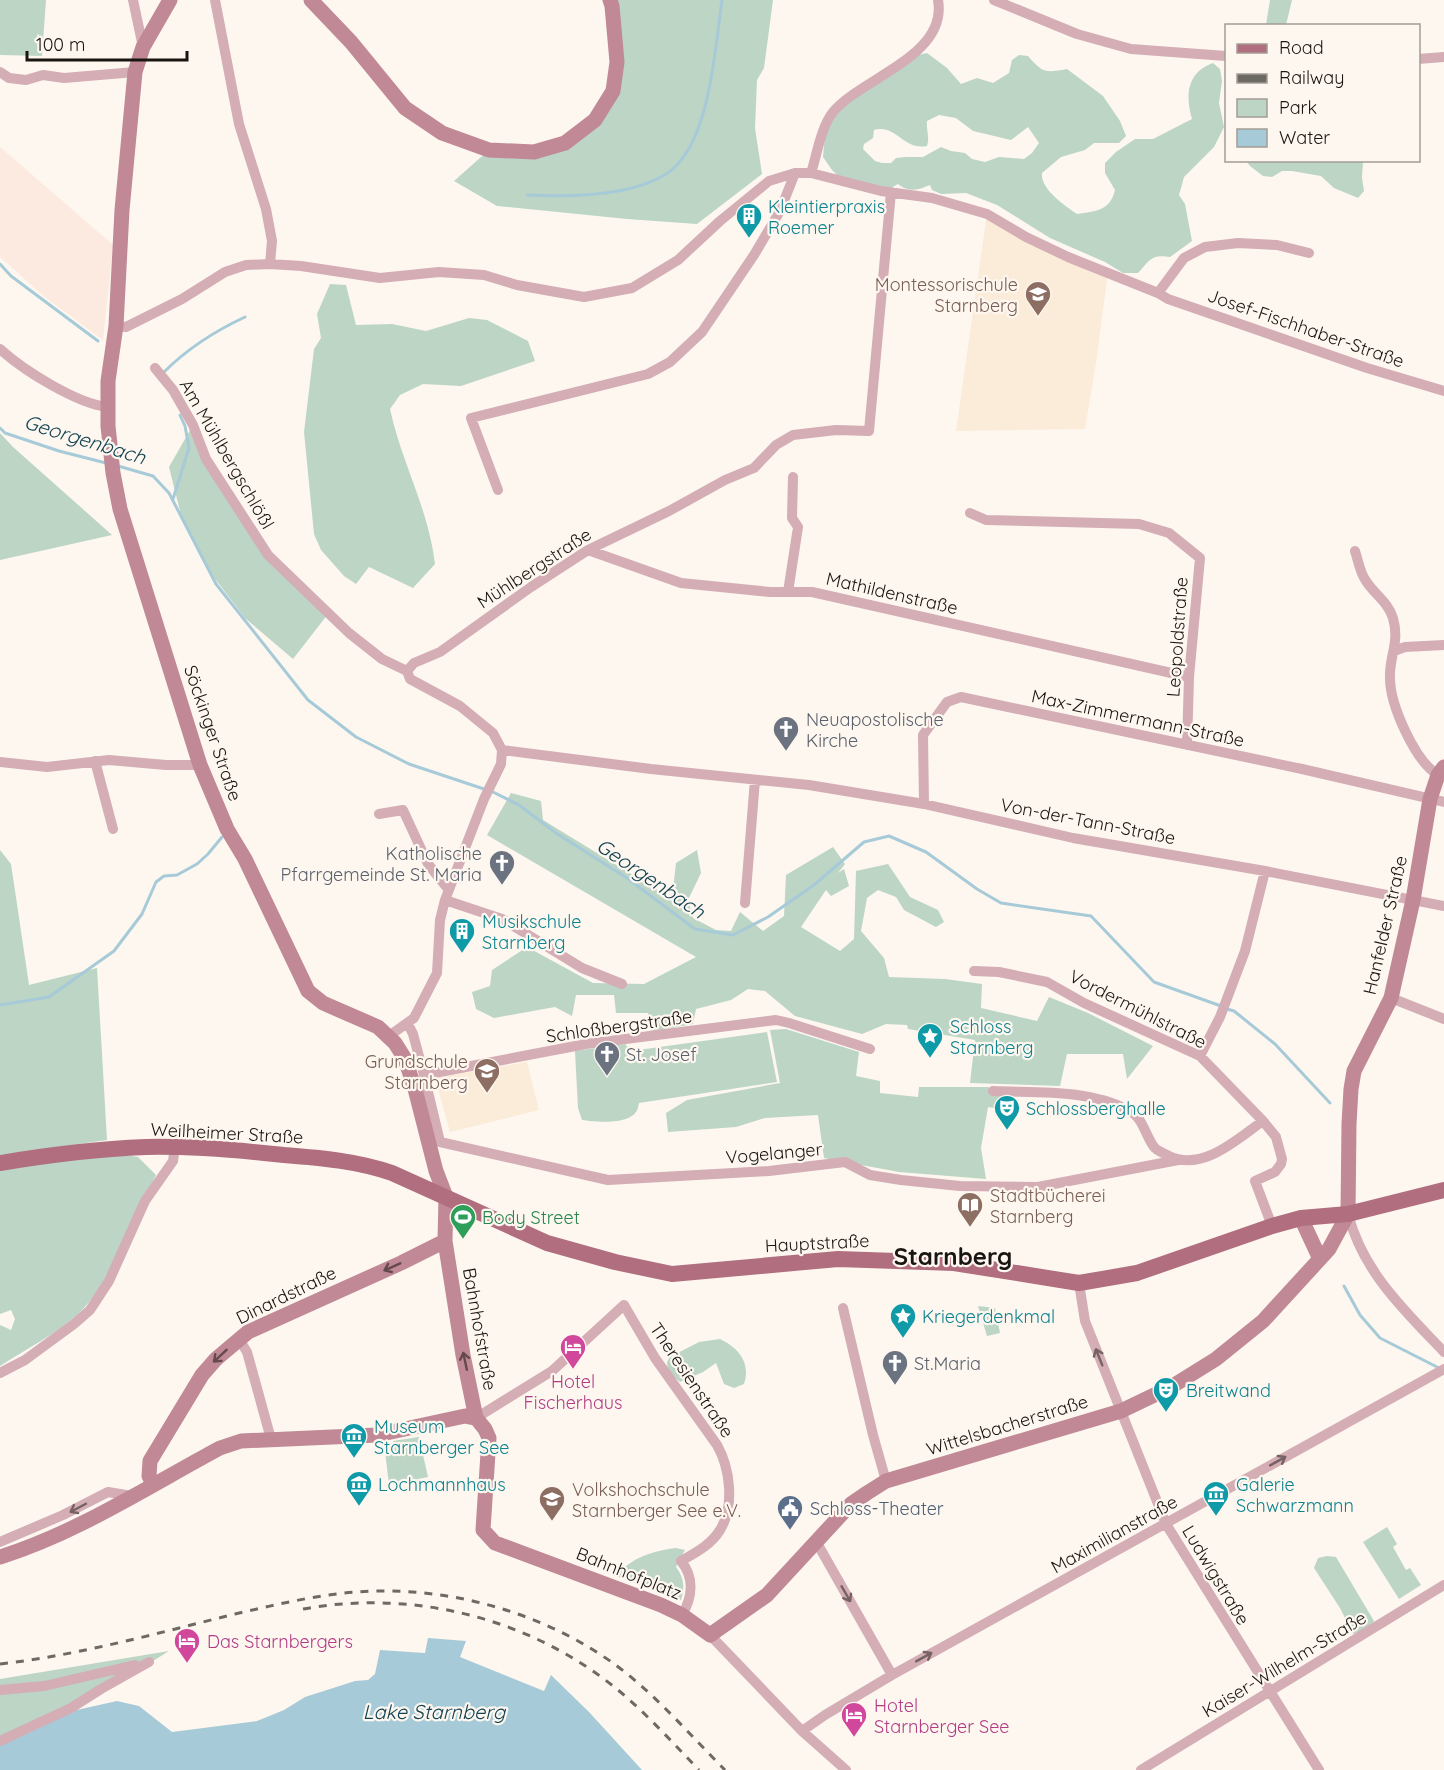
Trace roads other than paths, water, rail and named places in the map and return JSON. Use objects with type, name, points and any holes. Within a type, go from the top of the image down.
[{"type":"main road","name":"Weilheimer Straße","points":[[0,1163],[118,1149],[175,1147],[255,1152],[366,1164],[393,1173],[446,1197]]},
{"type":"main road","name":"Hauptstraße","points":[[446,1197],[547,1243],[615,1262],[672,1274],[838,1259],[875,1259],[954,1263],[1079,1283],[1137,1273],[1301,1218],[1348,1214],[1444,1191]]},
{"type":"street","points":[[133,0],[143,47]]},
{"type":"street","name":"Söckinger Straße","points":[[170,0],[143,47],[135,72],[122,210],[116,326],[108,381],[111,452],[120,509],[200,765],[227,828],[245,859],[308,991],[323,1003],[368,1021],[389,1036],[405,1059],[436,1171],[446,1197]]},
{"type":"street","points":[[214,0],[239,124],[266,209],[272,241],[270,264]]},
{"type":"street","points":[[311,0],[351,42],[405,108],[442,133],[489,150],[534,152],[565,143],[595,120],[613,91],[617,62],[610,0]]},
{"type":"street","points":[[811,173],[831,115],[840,104],[900,64],[922,46],[936,27],[938,0]]},
{"type":"street","points":[[994,0],[1077,34],[1131,50],[1225,56]]},
{"type":"street","points":[[1420,59],[1444,57]]},
{"type":"street","points":[[0,72],[9,78],[26,80],[43,75],[64,78],[135,72]]},
{"type":"street","points":[[498,490],[471,418],[648,374],[670,362],[702,332],[754,255],[780,211],[795,173]]},
{"type":"street","name":"Josef-Fischhaber-Straße","points":[[116,326],[126,327],[182,299],[225,273],[246,265],[301,266],[380,278],[439,272],[484,275],[518,285],[584,297],[632,288],[678,260],[720,221],[769,181],[795,173],[811,173],[880,191],[932,198],[987,214],[1026,237],[1068,257],[1168,299],[1367,368],[1444,391]]},
{"type":"street","name":"Mühlbergstraße","points":[[407,670],[414,663],[440,652],[531,586],[588,550],[669,511],[725,480],[754,468],[776,445],[793,435],[836,430],[869,431],[891,192]]},
{"type":"street","points":[[1158,293],[1184,258],[1205,247],[1238,243],[1277,245],[1309,253]]},
{"type":"street","points":[[0,349],[16,364],[58,387],[96,406],[108,407]]},
{"type":"street","name":"Am Mühlbergschlößl","points":[[155,368],[173,390],[193,425],[206,459],[268,555],[349,633],[382,659],[407,670]]},
{"type":"street","points":[[788,592],[798,527],[792,518],[793,477]]},
{"type":"street","name":"Leopoldstraße","points":[[970,513],[986,520],[1139,524],[1169,533],[1200,558],[1189,677],[1187,745]]},
{"type":"street","name":"Mathildenstraße","points":[[588,550],[681,584],[812,592],[1189,677]]},
{"type":"street","points":[[1355,551],[1365,580],[1385,602],[1393,618],[1396,640],[1390,677],[1392,698],[1399,718],[1431,771],[1441,771]]},
{"type":"street","points":[[1395,651],[1405,647],[1444,645]]},
{"type":"street","points":[[389,1036],[414,1018],[437,973],[440,920],[447,895],[484,799],[501,764],[502,750],[493,734],[460,706],[410,679],[407,670]]},
{"type":"street","name":"Max-Zimmermann-Straße","points":[[924,804],[923,735],[947,702],[961,697],[1437,800]]},
{"type":"street","name":"Von-der-Tann-Straße","points":[[502,750],[651,769],[809,785],[924,804],[1073,838],[1265,871],[1444,906]]},
{"type":"street","points":[[0,762],[47,766],[109,760],[184,766],[200,765]]},
{"type":"street","points":[[95,761],[113,829]]},
{"type":"street","name":"Hanfelder Straße","points":[[1320,1259],[1339,1233],[1348,1214],[1348,1124],[1352,1080],[1354,1071],[1391,998],[1437,800],[1441,771]]},
{"type":"street","points":[[745,903],[755,780]]},
{"type":"street","points":[[379,814],[403,810],[428,864],[447,895],[502,919],[582,968],[622,984]]},
{"type":"street","points":[[1200,1056],[1220,1017],[1245,951],[1265,871]]},
{"type":"street","name":"Vordermühlstraße","points":[[974,971],[999,972],[1047,982],[1084,1003],[1200,1056],[1276,1137],[1282,1159],[1281,1164],[1275,1172],[1255,1181],[1272,1226]]},
{"type":"street","points":[[1391,998],[1444,1019]]},
{"type":"street","name":"Schloßbergstraße","points":[[423,1075],[586,1044],[776,1020],[870,1049]]},
{"type":"street","points":[[408,1024],[413,1034],[423,1075]]},
{"type":"street","name":"Vogelanger","points":[[423,1075],[440,1142],[608,1180],[769,1172],[845,1162],[870,1175],[901,1180],[960,1186],[1038,1187],[1178,1160]]},
{"type":"street","points":[[993,1091],[1097,1098],[1130,1110],[1138,1118],[1155,1149],[1178,1160],[1206,1158],[1263,1121]]},
{"type":"street","points":[[0,1372],[25,1360],[90,1310],[109,1281],[145,1200],[173,1161],[175,1147]]},
{"type":"street","name":"Bahnhofstraße","points":[[446,1197],[445,1241],[463,1355],[476,1418],[489,1438],[489,1461],[482,1523],[486,1535]]},
{"type":"street","points":[[1348,1214],[1361,1252],[1382,1284],[1423,1332],[1444,1352]]},
{"type":"street","points":[[1301,1218],[1320,1259]]},
{"type":"street","name":"Dinardstraße","points":[[153,1484],[149,1476],[150,1461],[202,1375],[239,1339],[262,1325],[445,1241]]},
{"type":"street","name":"Wittelsbacherstraße","points":[[710,1635],[767,1594],[851,1504],[886,1481],[1121,1412],[1171,1387],[1216,1359],[1263,1321],[1320,1259]]},
{"type":"street","name":"Ludwigstraße","points":[[1079,1283],[1085,1321],[1166,1524],[1318,1770]]},
{"type":"street","name":"Theresienstraße","points":[[476,1418],[552,1371],[624,1305],[655,1358],[717,1445],[728,1474],[727,1507],[720,1531],[705,1546],[681,1561],[688,1573],[692,1591],[689,1604],[682,1615]]},
{"type":"street","points":[[843,1308],[886,1481]]},
{"type":"street","points":[[239,1339],[246,1352],[271,1439]]},
{"type":"street","name":"Maximilianstraße","points":[[802,1731],[892,1675],[1440,1371]]},
{"type":"street","points":[[0,1557],[23,1550],[68,1530],[220,1448],[241,1441],[369,1436],[465,1416],[476,1418]]},
{"type":"street","points":[[0,1542],[63,1515],[108,1492],[132,1496]]},
{"type":"street","name":"Bahnhofplatz","points":[[486,1535],[495,1543],[682,1615],[710,1635],[802,1731],[846,1770]]},
{"type":"street","points":[[817,1543],[892,1675]]},
{"type":"street","name":"Kaiser-Wilhelm-Straße","points":[[1141,1770],[1444,1585]]},
{"type":"street","points":[[0,1690],[44,1686],[149,1662],[71,1708],[0,1741]]},
{"type":"water","name":"Lake Starnberg","points":[[428,1638],[466,1641],[460,1657],[544,1691],[551,1675],[589,1712],[642,1770],[0,1770],[0,1743],[72,1711],[117,1701],[139,1706],[172,1732],[257,1721],[284,1710],[305,1697],[355,1681],[368,1680],[375,1674],[380,1650],[425,1653]]},
{"type":"waterway","points":[[527,195],[561,196],[617,191],[651,182],[666,174],[681,161],[692,142],[708,95],[722,0]]},
{"type":"waterway","points":[[0,264],[11,276],[98,341]]},
{"type":"waterway","points":[[164,372],[202,341],[245,317]]},
{"type":"waterway","points":[[173,499],[189,448],[185,426],[180,415]]},
{"type":"waterway","name":"Georgenbach","points":[[0,428],[5,433],[59,451],[106,463]]},
{"type":"waterway","name":"Georgenbach","points":[[118,466],[153,476],[169,493],[216,584],[308,700],[356,737],[409,764],[493,792],[519,805],[556,833],[627,878],[695,929],[733,935],[768,917],[814,885],[864,842],[889,836],[926,852],[977,889],[1001,903],[1091,916],[1154,982],[1221,1006]]},
{"type":"waterway","points":[[0,1005],[49,997],[114,951],[142,914],[156,882],[164,876],[177,875],[197,864],[222,837]]},
{"type":"waterway","name":"Georgenbach","points":[[1227,1009],[1234,1011],[1275,1044],[1330,1103]]},
{"type":"waterway","name":"Georgenbach","points":[[1344,1286],[1360,1315],[1380,1338],[1439,1368]]},
{"type":"railway","points":[[0,1664],[89,1649],[235,1614],[341,1593],[390,1591],[459,1598],[526,1617],[589,1647],[646,1690],[725,1770]]},
{"type":"railway","points":[[303,1609],[343,1604],[382,1603],[422,1606],[461,1613],[535,1638],[571,1657],[617,1689],[699,1770]]},
{"type":"place","name":"Kleintierpraxis Roemer","points":[[749,239]]},
{"type":"place","name":"Montessorischule Starnberg","points":[[1038,317]]},
{"type":"place","name":"Neuapostolische Kirche","points":[[786,752]]},
{"type":"place","name":"Katholische Pfarrgemeinde St. Maria","points":[[502,886]]},
{"type":"place","name":"Musikschule Starnberg","points":[[462,954]]},
{"type":"place","name":"Schloss Starnberg","points":[[930,1059]]},
{"type":"place","name":"St. Josef","points":[[607,1077]]},
{"type":"place","name":"Grundschule Starnberg","points":[[487,1094]]},
{"type":"place","name":"Schlossberghalle","points":[[1007,1131]]},
{"type":"place","name":"Stadtbücherei Starnberg","points":[[970,1228]]},
{"type":"place","name":"Body Street","points":[[463,1240]]},
{"type":"place","name":"Kriegerdenkmal","points":[[903,1339]]},
{"type":"place","name":"Hotel Fischerhaus","points":[[573,1370]]},
{"type":"place","name":"St.Maria","points":[[895,1386]]},
{"type":"place","name":"Breitwand","points":[[1166,1413]]},
{"type":"place","name":"Museum Starnberger See","points":[[354,1459]]},
{"type":"place","name":"Lochmannhaus","points":[[359,1507]]},
{"type":"place","name":"Galerie Schwarzmann","points":[[1216,1517]]},
{"type":"place","name":"Volkshochschule Starnberger See e.V.","points":[[552,1522]]},
{"type":"place","name":"Schloss-Theater","points":[[790,1531]]},
{"type":"place","name":"Das Starnbergers","points":[[187,1664]]},
{"type":"place","name":"Hotel Starnberger See","points":[[854,1738]]},
{"type":"district","name":"Starnberg","points":[[953,1256]]}]
